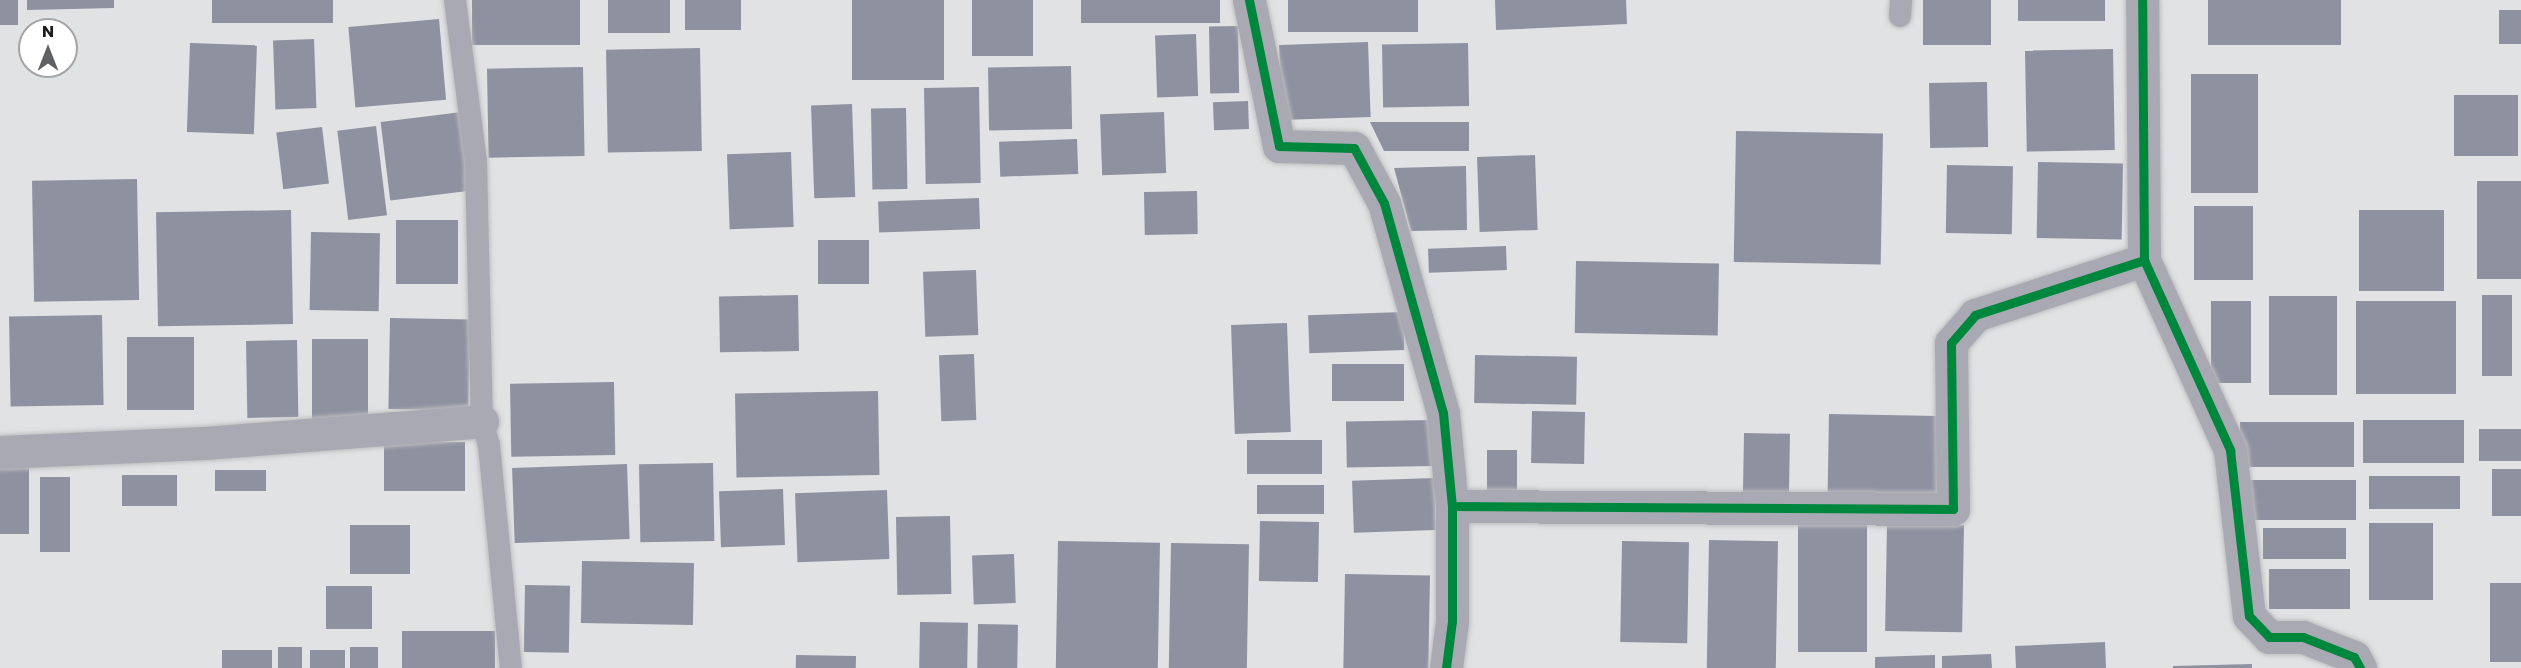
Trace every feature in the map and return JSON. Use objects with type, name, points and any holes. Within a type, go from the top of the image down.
[{"type":"street","points":[[1249,0],[1279,146],[1354,148],[1384,203],[1443,413],[1452,506],[1452,621],[1446,668]]},
{"type":"street","points":[[2142,0],[2144,260],[2230,450],[2249,616],[2269,637],[2303,637],[2354,657],[2360,668]]},
{"type":"street","points":[[1452,506],[1953,509],[1950,343],[1975,315],[2144,260]]},
{"type":"street","points":[[0,452],[205,443],[482,421]]},
{"type":"lane","points":[[455,0],[476,162],[482,421],[489,445],[511,668]]},
{"type":"building","points":[[0,0],[18,0],[18,25],[0,25]]},
{"type":"building","points":[[27,0],[114,0],[114,8],[27,10]]},
{"type":"building","points":[[212,0],[333,0],[333,23],[212,23]]},
{"type":"building","points":[[472,0],[580,0],[580,45],[472,45]]},
{"type":"building","points":[[608,0],[670,0],[670,33],[608,33]]},
{"type":"building","points":[[685,0],[741,0],[741,30],[685,30]]},
{"type":"building","points":[[852,0],[944,0],[944,80],[852,80]]},
{"type":"building","points":[[972,0],[1033,0],[1033,56],[972,56]]},
{"type":"building","points":[[1081,0],[1220,0],[1220,23],[1081,23]]},
{"type":"building","points":[[1288,0],[1418,0],[1418,32],[1288,32]]},
{"type":"building","points":[[1495,0],[1626,0],[1627,24],[1496,30]]},
{"type":"building","points":[[1923,0],[1991,0],[1991,45],[1923,45]]},
{"type":"building","points":[[2018,0],[2105,0],[2105,21],[2018,21]]},
{"type":"building","points":[[2208,0],[2341,0],[2341,45],[2208,45]]},
{"type":"building","points":[[2499,10],[2521,10],[2521,44],[2499,44]]},
{"type":"building","points":[[439,19],[446,100],[355,108],[348,27]]},
{"type":"building","points":[[1238,26],[1239,93],[1210,93],[1209,27]]},
{"type":"building","points":[[1196,34],[1198,96],[1157,97],[1155,35]]},
{"type":"building","points":[[314,39],[316,108],[275,109],[273,40]]},
{"type":"building","points":[[1368,42],[1371,117],[1282,120],[1279,45]]},
{"type":"building","points":[[190,43],[257,45],[254,134],[187,132]]},
{"type":"building","points":[[1468,43],[1469,106],[1383,107],[1382,45]]},
{"type":"building","points":[[700,48],[702,151],[608,153],[606,50]]},
{"type":"building","points":[[2113,49],[2115,150],[2027,152],[2025,51]]},
{"type":"building","points":[[1071,66],[1072,129],[989,130],[988,67]]},
{"type":"building","points":[[583,67],[585,156],[489,158],[487,69]]},
{"type":"building","points":[[2191,74],[2258,74],[2258,193],[2191,193]]},
{"type":"building","points":[[1987,82],[1988,147],[1930,148],[1929,83]]},
{"type":"building","points":[[979,87],[981,183],[926,184],[924,88]]},
{"type":"building","points":[[2454,95],[2518,95],[2518,156],[2454,156]]},
{"type":"building","points":[[1248,101],[1249,129],[1214,130],[1213,102]]},
{"type":"building","points":[[852,104],[855,197],[814,198],[811,105]]},
{"type":"building","points":[[906,108],[907,189],[872,190],[871,109]]},
{"type":"building","points":[[462,112],[472,190],[390,200],[381,122]]},
{"type":"building","points":[[1164,112],[1166,173],[1102,175],[1100,114]]},
{"type":"building","points":[[1370,122],[1469,122],[1469,151],[1384,151]]},
{"type":"building","points":[[376,126],[387,215],[348,220],[337,131]]},
{"type":"building","points":[[322,127],[329,184],[283,189],[276,133]]},
{"type":"building","points":[[1736,131],[1883,134],[1881,265],[1734,262]]},
{"type":"building","points":[[1077,139],[1078,174],[1000,177],[999,142]]},
{"type":"building","points":[[791,152],[794,227],[730,229],[727,154]]},
{"type":"building","points":[[1535,155],[1538,230],[1480,232],[1477,157]]},
{"type":"building","points":[[2038,162],[2123,163],[2122,239],[2037,238]]},
{"type":"building","points":[[1947,165],[2013,166],[2012,234],[1946,233]]},
{"type":"building","points":[[1466,166],[1467,230],[1411,231],[1394,168]]},
{"type":"building","points":[[137,179],[139,300],[34,302],[32,181]]},
{"type":"building","points":[[2477,181],[2521,181],[2521,279],[2477,279]]},
{"type":"building","points":[[1197,191],[1198,234],[1145,235],[1144,192]]},
{"type":"building","points":[[979,198],[980,229],[879,233],[878,202]]},
{"type":"building","points":[[2194,206],[2253,206],[2253,280],[2194,280]]},
{"type":"building","points":[[291,210],[293,324],[158,326],[156,212]]},
{"type":"building","points":[[2359,210],[2444,210],[2444,291],[2359,291]]},
{"type":"building","points":[[396,220],[458,220],[458,284],[396,284]]},
{"type":"building","points":[[311,232],[380,233],[379,311],[310,310]]},
{"type":"building","points":[[818,240],[869,240],[869,284],[818,284]]},
{"type":"building","points":[[1506,246],[1507,270],[1429,273],[1428,249]]},
{"type":"building","points":[[1576,261],[1719,263],[1718,335],[1575,333]]},
{"type":"building","points":[[976,270],[978,335],[925,337],[923,272]]},
{"type":"building","points":[[798,295],[799,351],[720,352],[719,296]]},
{"type":"building","points":[[2482,295],[2512,295],[2512,376],[2482,376]]},
{"type":"building","points":[[2269,296],[2337,296],[2337,395],[2269,395]]},
{"type":"building","points":[[2211,301],[2251,301],[2251,383],[2211,383]]},
{"type":"building","points":[[2356,301],[2456,301],[2456,394],[2356,394]]},
{"type":"building","points":[[1403,312],[1404,350],[1309,353],[1308,315]]},
{"type":"building","points":[[102,315],[104,405],[11,407],[9,317]]},
{"type":"building","points":[[390,318],[470,319],[468,410],[388,409]]},
{"type":"building","points":[[1287,323],[1291,432],[1235,434],[1231,325]]},
{"type":"building","points":[[127,337],[194,337],[194,410],[127,410]]},
{"type":"building","points":[[312,339],[368,339],[368,421],[312,421]]},
{"type":"building","points":[[297,340],[298,417],[247,418],[246,341]]},
{"type":"building","points":[[974,354],[976,420],[941,421],[939,355]]},
{"type":"building","points":[[1475,355],[1577,357],[1576,405],[1474,403]]},
{"type":"building","points":[[1332,364],[1404,364],[1404,401],[1332,401]]},
{"type":"building","points":[[614,382],[615,455],[511,457],[510,384]]},
{"type":"building","points":[[878,391],[879,475],[736,477],[735,393]]},
{"type":"building","points":[[1532,411],[1585,412],[1584,464],[1531,463]]},
{"type":"building","points":[[1829,414],[1938,416],[1937,495],[1828,493]]},
{"type":"building","points":[[1433,420],[1434,466],[1347,468],[1346,422]]},
{"type":"building","points":[[2363,420],[2464,420],[2464,463],[2363,463]]},
{"type":"building","points":[[2240,422],[2354,422],[2354,467],[2240,467]]},
{"type":"building","points":[[2479,429],[2521,429],[2521,461],[2479,461]]},
{"type":"building","points":[[1744,433],[1790,434],[1789,502],[1743,501]]},
{"type":"building","points":[[1247,440],[1322,440],[1322,474],[1247,474]]},
{"type":"building","points":[[384,442],[465,442],[465,491],[384,491]]},
{"type":"building","points":[[1487,450],[1517,450],[1517,493],[1487,493]]},
{"type":"building","points":[[713,463],[714,541],[640,542],[639,464]]},
{"type":"building","points":[[627,464],[630,539],[515,543],[512,468]]},
{"type":"building","points":[[0,466],[29,466],[29,534],[0,534]]},
{"type":"building","points":[[2492,469],[2521,469],[2521,516],[2492,516]]},
{"type":"building","points":[[215,470],[266,470],[266,491],[215,491]]},
{"type":"building","points":[[122,475],[177,475],[177,506],[122,506]]},
{"type":"building","points":[[2369,476],[2460,476],[2460,509],[2369,509]]},
{"type":"building","points":[[40,477],[70,477],[70,552],[40,552]]},
{"type":"building","points":[[1434,478],[1436,530],[1354,533],[1352,481]]},
{"type":"building","points":[[2249,480],[2356,480],[2356,520],[2249,520]]},
{"type":"building","points":[[1257,485],[1324,485],[1324,514],[1257,514]]},
{"type":"building","points":[[783,489],[785,545],[721,547],[719,491]]},
{"type":"building","points":[[887,490],[889,559],[797,562],[795,493]]},
{"type":"building","points":[[950,516],[951,594],[897,595],[896,517]]},
{"type":"building","points":[[1260,521],[1319,522],[1318,582],[1259,581]]},
{"type":"building","points":[[2369,523],[2433,523],[2433,600],[2369,600]]},
{"type":"building","points":[[1887,524],[1964,525],[1962,632],[1885,631]]},
{"type":"building","points":[[350,525],[410,525],[410,574],[350,574]]},
{"type":"building","points":[[1798,525],[1867,525],[1867,652],[1798,652]]},
{"type":"building","points":[[2263,528],[2346,528],[2346,559],[2263,559]]},
{"type":"building","points":[[1709,540],[1778,541],[1776,668],[1707,668]]},
{"type":"building","points":[[1058,541],[1160,543],[1158,668],[1056,668]]},
{"type":"building","points":[[1622,541],[1689,542],[1687,643],[1620,642]]},
{"type":"building","points":[[1171,543],[1249,544],[1247,668],[1169,668]]},
{"type":"building","points":[[1014,554],[1016,603],[974,604],[972,555]]},
{"type":"building","points":[[582,561],[694,563],[693,625],[581,623]]},
{"type":"building","points":[[2269,569],[2350,569],[2350,609],[2269,609]]},
{"type":"building","points":[[1345,574],[1430,575],[1428,668],[1343,668]]},
{"type":"building","points":[[2490,583],[2521,583],[2521,662],[2490,662]]},
{"type":"building","points":[[525,585],[570,586],[569,653],[524,652]]},
{"type":"building","points":[[326,586],[372,586],[372,629],[326,629]]},
{"type":"building","points":[[920,622],[968,623],[967,668],[919,668]]},
{"type":"building","points":[[978,624],[1018,625],[1017,668],[977,668]]},
{"type":"building","points":[[402,631],[495,631],[495,668],[402,668]]},
{"type":"building","points":[[2105,642],[2106,668],[2016,668],[2015,646]]},
{"type":"building","points":[[278,647],[302,647],[302,668],[278,668]]},
{"type":"building","points":[[350,647],[378,647],[378,668],[350,668]]},
{"type":"building","points":[[222,650],[272,650],[272,668],[222,668]]},
{"type":"building","points":[[310,650],[345,650],[345,668],[310,668]]},
{"type":"building","points":[[1991,654],[1992,668],[1942,668],[1942,656]]},
{"type":"building","points":[[796,655],[856,656],[856,668],[796,668]]},
{"type":"building","points":[[1935,655],[1935,668],[1875,668],[1875,657]]},
{"type":"building","points":[[2252,664],[2252,668],[2173,668],[2173,666]]},
{"type":"cycle path","points":[[1249,0],[1279,146],[1354,148],[1384,203],[1443,413],[1452,506],[1452,621],[1446,668]]},
{"type":"cycle path","points":[[1452,506],[1953,509],[1951,343],[1975,315],[2144,260],[2142,0]]},
{"type":"cycle path","points":[[2144,260],[2230,450],[2249,616],[2269,637],[2303,637],[2354,657],[2360,668]]}]
